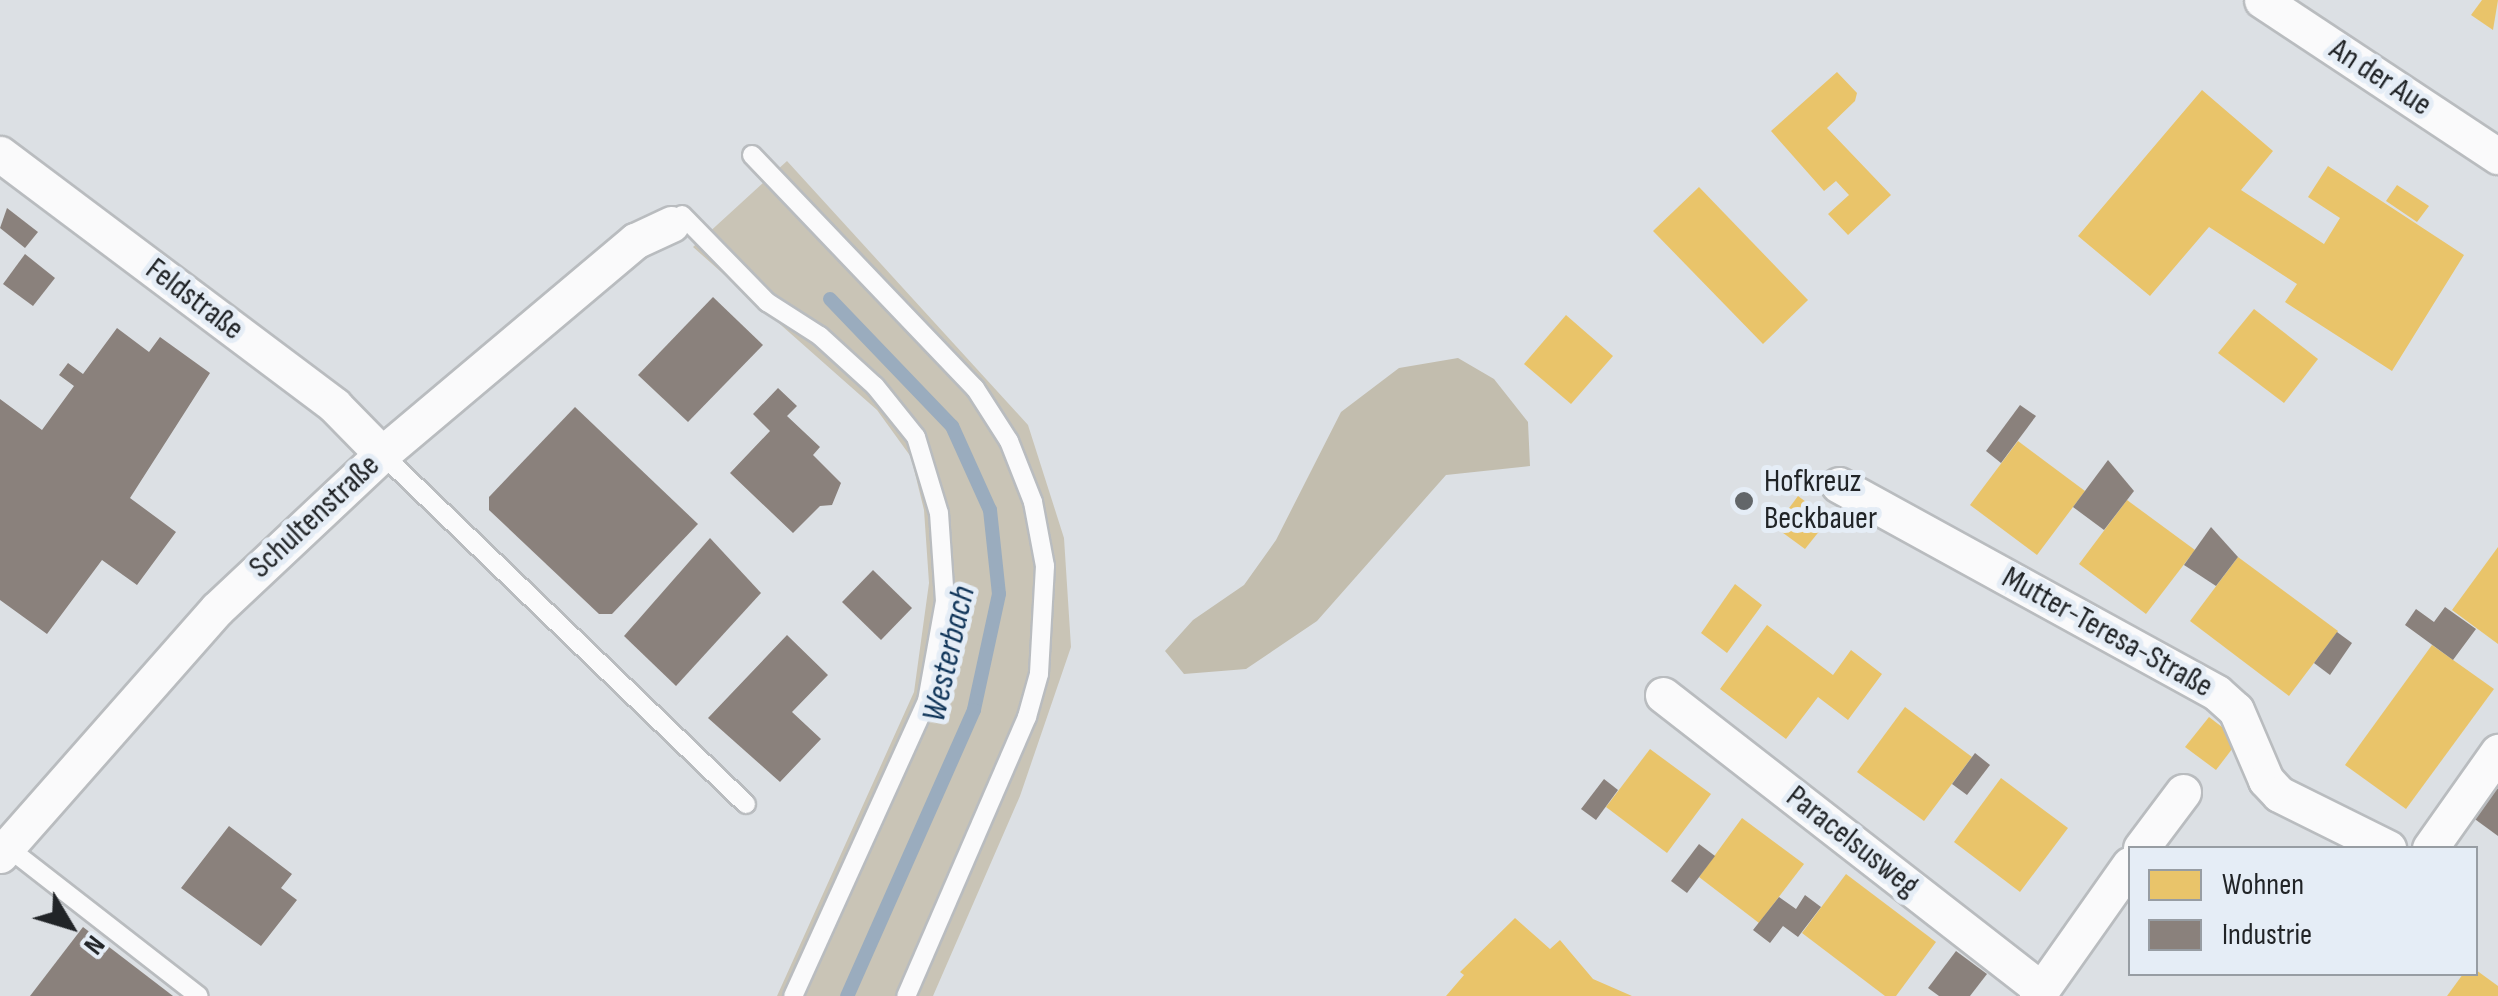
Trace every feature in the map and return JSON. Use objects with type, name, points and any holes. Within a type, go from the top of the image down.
[{"type":"street","name":"An der Aue","points":[[2262,0],[2498,156]]},
{"type":"street","name":"Feldstraße","points":[[0,154],[334,405],[382,454]]},
{"type":"street","name":"Schultenstraße","points":[[3,850],[216,609],[382,454],[636,241],[676,219]]},
{"type":"street","name":"Mutter-Teresa-Straße","points":[[1839,485],[2217,692],[2236,710],[2266,780],[2280,794],[2384,846]]},
{"type":"street","name":"Paracelsusweg","points":[[1663,695],[2039,992]]},
{"type":"street","points":[[2431,846],[2498,752]]},
{"type":"street","points":[[2142,846],[2183,792]]},
{"type":"street","points":[[2039,992],[2128,867]]},
{"type":"lane","points":[[752,155],[975,388],[1010,441],[1034,502],[1045,566],[1039,674],[1027,716],[906,996]]},
{"type":"lane","points":[[676,219],[767,302],[820,336],[875,386],[916,437],[940,512],[945,601],[926,701],[793,996]]},
{"type":"lane","points":[[382,454],[746,804]]},
{"type":"lane","points":[[3,850],[199,996]]},
{"type":"shaded area","points":[[787,161],[1028,425],[1064,538],[1071,647],[1020,796],[933,996],[777,996],[914,692],[929,583],[924,510],[911,457],[877,410],[693,247]]},
{"type":"shaded area","points":[[1458,358],[1494,379],[1528,422],[1530,466],[1446,475],[1317,621],[1246,669],[1184,674],[1165,651],[1193,620],[1244,585],[1276,540],[1341,412],[1399,368]]},
{"type":"building: Wohnen","points":[[2482,0],[2498,0],[2493,30],[2471,15]]},
{"type":"building: Wohnen","points":[[1837,72],[1857,93],[1855,101],[1827,128],[1891,195],[1848,235],[1828,214],[1849,195],[1836,181],[1824,191],[1771,131]]},
{"type":"building: Wohnen","points":[[2202,90],[2273,151],[2241,190],[2324,244],[2340,218],[2308,197],[2328,166],[2464,255],[2392,371],[2285,302],[2297,284],[2209,227],[2150,296],[2078,236]]},
{"type":"building: Wohnen","points":[[2397,185],[2429,206],[2417,222],[2386,201]]},
{"type":"building: Wohnen","points":[[1699,187],[1808,300],[1763,344],[1653,231]]},
{"type":"building: Wohnen","points":[[2254,309],[2318,359],[2284,403],[2218,353]]},
{"type":"building: Wohnen","points":[[1566,315],[1613,356],[1571,404],[1524,364]]},
{"type":"building: Wohnen","points":[[2018,441],[2085,491],[2037,555],[1970,505]]},
{"type":"building: Wohnen","points":[[1798,496],[1829,519],[1805,549],[1775,527]]},
{"type":"building: Wohnen","points":[[2127,500],[2195,550],[2146,614],[2079,564]]},
{"type":"building: Wohnen","points":[[2498,547],[2498,644],[2452,610]]},
{"type":"building: Wohnen","points":[[2238,557],[2338,631],[2289,696],[2190,621]]},
{"type":"building: Wohnen","points":[[1735,584],[1762,605],[1727,653],[1701,633]]},
{"type":"building: Wohnen","points":[[1767,625],[1833,675],[1851,650],[1882,674],[1848,720],[1818,697],[1786,739],[1720,689]]},
{"type":"building: Wohnen","points":[[2432,645],[2494,689],[2406,809],[2345,765]]},
{"type":"building: Wohnen","points":[[1905,707],[1972,757],[1924,821],[1857,772]]},
{"type":"building: Wohnen","points":[[2209,717],[2239,740],[2216,770],[2185,747]]},
{"type":"building: Wohnen","points":[[1650,749],[1711,794],[1667,853],[1606,807]]},
{"type":"building: Wohnen","points":[[2001,778],[2068,828],[2020,892],[1954,842]]},
{"type":"building: Wohnen","points":[[1742,818],[1804,864],[1759,923],[1699,877]]},
{"type":"building: Wohnen","points":[[1846,874],[1936,942],[1896,996],[1885,996],[1802,933]]},
{"type":"building: Wohnen","points":[[1515,918],[1550,949],[1560,940],[1593,979],[1632,996],[1446,996],[1464,975],[1460,972]]},
{"type":"building: Wohnen","points":[[2478,971],[2498,986],[2498,996],[2447,996],[2462,976],[2478,976]]},
{"type":"building: Industrie","points":[[7,208],[38,232],[25,248],[0,228]]},
{"type":"building: Industrie","points":[[25,254],[55,278],[33,306],[3,284]]},
{"type":"building: Industrie","points":[[713,297],[763,345],[688,422],[638,375]]},
{"type":"building: Industrie","points":[[117,328],[149,352],[160,337],[210,373],[130,498],[176,532],[137,585],[102,560],[47,634],[0,600],[0,399],[42,430],[74,386],[59,375],[68,363],[83,374]]},
{"type":"building: Industrie","points":[[778,388],[797,406],[787,416],[820,447],[813,455],[841,483],[832,505],[820,506],[793,533],[730,473],[770,431],[753,414]]},
{"type":"building: Industrie","points":[[2020,405],[2036,416],[2001,463],[1986,451]]},
{"type":"building: Industrie","points":[[575,407],[698,524],[612,614],[599,614],[489,510],[489,497]]},
{"type":"building: Industrie","points":[[2108,460],[2134,491],[2104,530],[2073,507]]},
{"type":"building: Industrie","points":[[2211,527],[2238,557],[2216,586],[2184,565]]},
{"type":"building: Industrie","points":[[710,538],[761,593],[676,686],[624,636]]},
{"type":"building: Industrie","points":[[873,570],[912,608],[881,640],[842,602]]},
{"type":"building: Industrie","points":[[2445,607],[2476,629],[2453,660],[2405,625],[2416,609],[2434,622]]},
{"type":"building: Industrie","points":[[2337,632],[2352,643],[2330,675],[2314,663]]},
{"type":"building: Industrie","points":[[787,635],[828,675],[792,712],[821,739],[780,782],[708,718]]},
{"type":"building: Industrie","points":[[1975,753],[1990,765],[1967,795],[1952,784]]},
{"type":"building: Industrie","points":[[1604,779],[1618,790],[1596,820],[1581,809]]},
{"type":"building: Industrie","points":[[2494,786],[2498,789],[2498,836],[2472,817]]},
{"type":"building: Industrie","points":[[229,826],[292,874],[281,888],[297,900],[261,946],[181,888]]},
{"type":"building: Industrie","points":[[1699,844],[1715,856],[1687,893],[1671,881]]},
{"type":"building: Industrie","points":[[1805,895],[1821,907],[1798,937],[1783,926],[1770,943],[1753,930],[1779,897],[1796,909]]},
{"type":"building: Industrie","points":[[83,927],[173,996],[30,996]]},
{"type":"building: Industrie","points":[[1956,951],[1987,974],[1970,996],[1939,996],[1928,988]]},
{"type":"waterway","name":"Westerbach","points":[[830,299],[952,426],[990,510],[999,594],[974,710],[847,996]]},
{"type":"place","name":"Hofkreuz Beckbauer","points":[[1744,501]]}]
